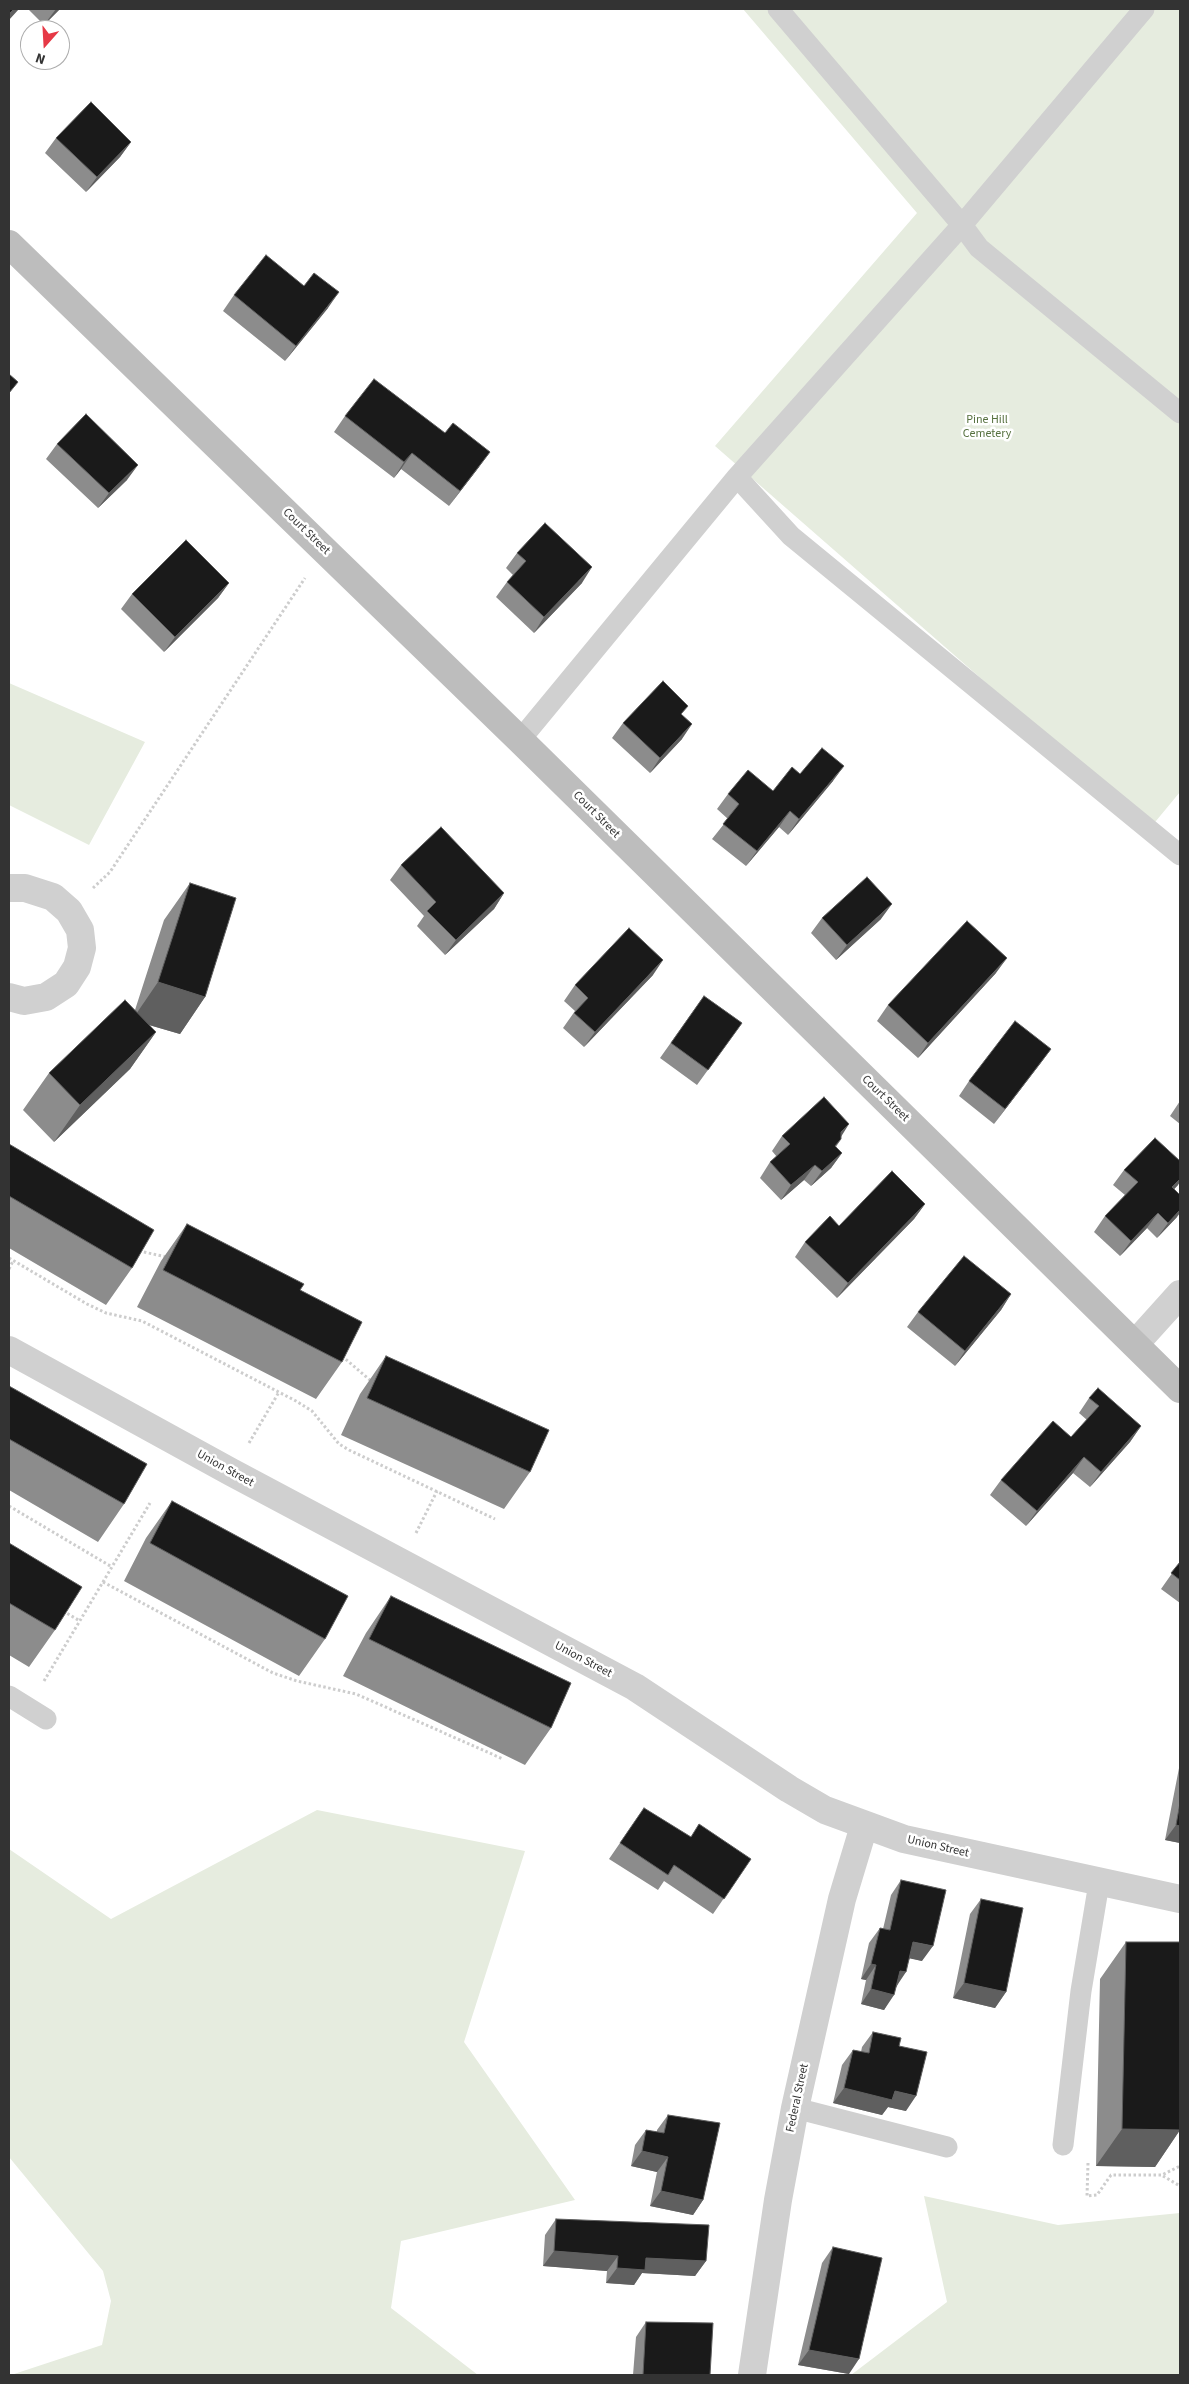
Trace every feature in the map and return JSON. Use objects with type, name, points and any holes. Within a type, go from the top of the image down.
[{"type":"street","name":"Court Street","points":[[9,244],[520,740],[1180,1389]]},
{"type":"street","points":[[9,888],[25,888],[53,897],[70,911],[80,930],[82,948],[77,967],[66,984],[46,997],[24,1001],[9,997]]},
{"type":"street","points":[[1135,1344],[1180,1294]]},
{"type":"street","name":"Union Street","points":[[9,1350],[401,1564],[634,1687],[824,1810],[864,1826],[951,1850],[1180,1899]]},
{"type":"street","name":"Federal Street","points":[[752,2375],[778,2200],[795,2108],[842,1899],[864,1826]]},
{"type":"lane","points":[[778,9],[962,225],[979,248],[1180,414]]},
{"type":"lane","points":[[520,740],[737,477],[962,225],[1144,9]]},
{"type":"lane","points":[[737,477],[791,536],[1180,855]]},
{"type":"lane","points":[[9,1696],[37,1713]]},
{"type":"lane","points":[[1063,2145],[1081,1991],[1098,1882]]},
{"type":"lane","points":[[795,2108],[946,2147]]},
{"type":"path","points":[[70,911],[110,872],[324,550]]},
{"type":"path","points":[[134,1250],[175,1260]]},
{"type":"path","points":[[9,1258],[106,1313],[142,1321],[279,1392],[312,1411],[339,1444],[349,1450],[495,1519]]},
{"type":"path","points":[[9,1269],[13,1261]]},
{"type":"path","points":[[340,1355],[377,1386]]},
{"type":"path","points":[[231,1472],[279,1392]]},
{"type":"path","points":[[401,1564],[437,1491]]},
{"type":"path","points":[[37,1713],[80,1620],[150,1503]]},
{"type":"path","points":[[9,1506],[112,1567]]},
{"type":"path","points":[[103,1582],[273,1673],[297,1681],[356,1694],[503,1760]]},
{"type":"path","points":[[56,1606],[80,1620]]},
{"type":"path","points":[[1063,2145],[1088,2153],[1087,2196],[1097,2195],[1111,2175],[1162,2176],[1180,2186]]},
{"type":"path","points":[[1162,2176],[1180,2166]]},
{"type":"green space","name":"Pine Hill Cemetery","points":[[743,9],[1180,9],[1180,792],[1151,827],[715,446],[917,213]]},
{"type":"green space","points":[[9,683],[145,742],[89,845],[9,805]]},
{"type":"green space","points":[[317,1810],[525,1851],[464,2042],[575,2200],[401,2241],[391,2308],[478,2375],[11,2375],[102,2345],[111,2301],[103,2271],[9,2157],[9,1849],[111,1919]]},
{"type":"green space","points":[[924,2196],[1058,2225],[1180,2213],[1180,2375],[851,2375],[947,2302]]},
{"type":"building","points":[[91,102],[131,142],[97,177],[56,138]]},
{"type":"building","points":[[266,255],[304,286],[314,273],[339,292],[296,346],[234,295]]},
{"type":"building","points":[[9,374],[18,382],[9,393]]},
{"type":"building","points":[[374,379],[445,433],[453,423],[490,452],[460,491],[412,453],[404,462],[345,416]]},
{"type":"building","points":[[86,414],[138,465],[109,493],[57,444]]},
{"type":"building","points":[[545,523],[592,567],[544,617],[507,582],[526,561],[517,553]]},
{"type":"building","points":[[186,540],[229,583],[175,637],[132,594]]},
{"type":"building","points":[[663,681],[688,706],[681,714],[692,724],[660,758],[623,723]]},
{"type":"building","points":[[822,748],[844,766],[799,819],[790,811],[757,851],[723,824],[739,804],[728,794],[748,770],[773,791],[792,767],[800,774]]},
{"type":"building","points":[[441,827],[504,893],[456,940],[427,911],[436,902],[401,865]]},
{"type":"building","points":[[867,877],[892,904],[847,945],[822,918]]},
{"type":"building","points":[[190,883],[236,898],[205,997],[158,982]]},
{"type":"building","points":[[967,921],[1007,958],[928,1043],[888,1005]]},
{"type":"building","points":[[629,928],[663,960],[595,1032],[574,1013],[588,998],[575,985]]},
{"type":"building","points":[[704,996],[742,1023],[708,1070],[671,1043]]},
{"type":"building","points":[[125,1000],[156,1032],[80,1105],[49,1073]]},
{"type":"building","points":[[1015,1021],[1051,1049],[1005,1109],[969,1081]]},
{"type":"building","points":[[824,1097],[849,1124],[841,1132],[841,1139],[835,1146],[842,1153],[822,1171],[815,1165],[791,1185],[770,1162],[790,1144],[782,1136]]},
{"type":"building","points":[[1155,1138],[1180,1161],[1180,1179],[1172,1187],[1180,1195],[1180,1210],[1168,1223],[1158,1213],[1131,1241],[1105,1216],[1138,1182],[1124,1170]]},
{"type":"building","points":[[9,1144],[154,1230],[132,1268],[9,1196]]},
{"type":"building","points":[[892,1171],[925,1204],[848,1283],[805,1242],[830,1216],[839,1226]]},
{"type":"building","points":[[187,1224],[304,1284],[300,1290],[362,1322],[342,1362],[163,1270]]},
{"type":"building","points":[[964,1256],[1011,1294],[965,1351],[918,1312]]},
{"type":"building","points":[[386,1356],[549,1430],[530,1472],[367,1398]]},
{"type":"building","points":[[9,1386],[147,1464],[124,1504],[9,1439]]},
{"type":"building","points":[[1098,1388],[1141,1426],[1101,1472],[1084,1457],[1037,1511],[1001,1480],[1053,1421],[1071,1437],[1099,1406],[1089,1398]]},
{"type":"building","points":[[172,1501],[348,1596],[325,1639],[150,1543]]},
{"type":"building","points":[[9,1543],[82,1587],[55,1630],[9,1603]]},
{"type":"building","points":[[1180,1562],[1180,1580],[1171,1573]]},
{"type":"building","points":[[391,1596],[571,1683],[551,1728],[369,1639]]},
{"type":"building","points":[[1180,1803],[1180,1826],[1176,1825]]},
{"type":"building","points":[[644,1808],[691,1837],[699,1824],[751,1859],[724,1899],[674,1865],[668,1875],[620,1843]]},
{"type":"building","points":[[901,1880],[946,1890],[933,1946],[913,1942],[906,1972],[900,1971],[894,1995],[871,1989],[876,1965],[871,1964],[880,1928],[890,1930]]},
{"type":"building","points":[[981,1899],[1023,1908],[1006,1992],[964,1983]]},
{"type":"building","points":[[1126,1942],[1180,1942],[1180,2130],[1122,2129]]},
{"type":"building","points":[[873,2032],[901,2038],[899,2046],[927,2052],[916,2096],[895,2091],[892,2100],[844,2088],[853,2050],[869,2053]]},
{"type":"building","points":[[668,2115],[720,2123],[703,2200],[661,2191],[668,2157],[642,2151],[646,2130],[664,2133]]},
{"type":"building","points":[[556,2219],[709,2225],[706,2261],[646,2258],[645,2270],[617,2268],[618,2256],[554,2251]]},
{"type":"building","points":[[833,2247],[882,2258],[859,2359],[809,2350]]},
{"type":"building","points":[[646,2322],[713,2323],[710,2375],[643,2375]]}]
